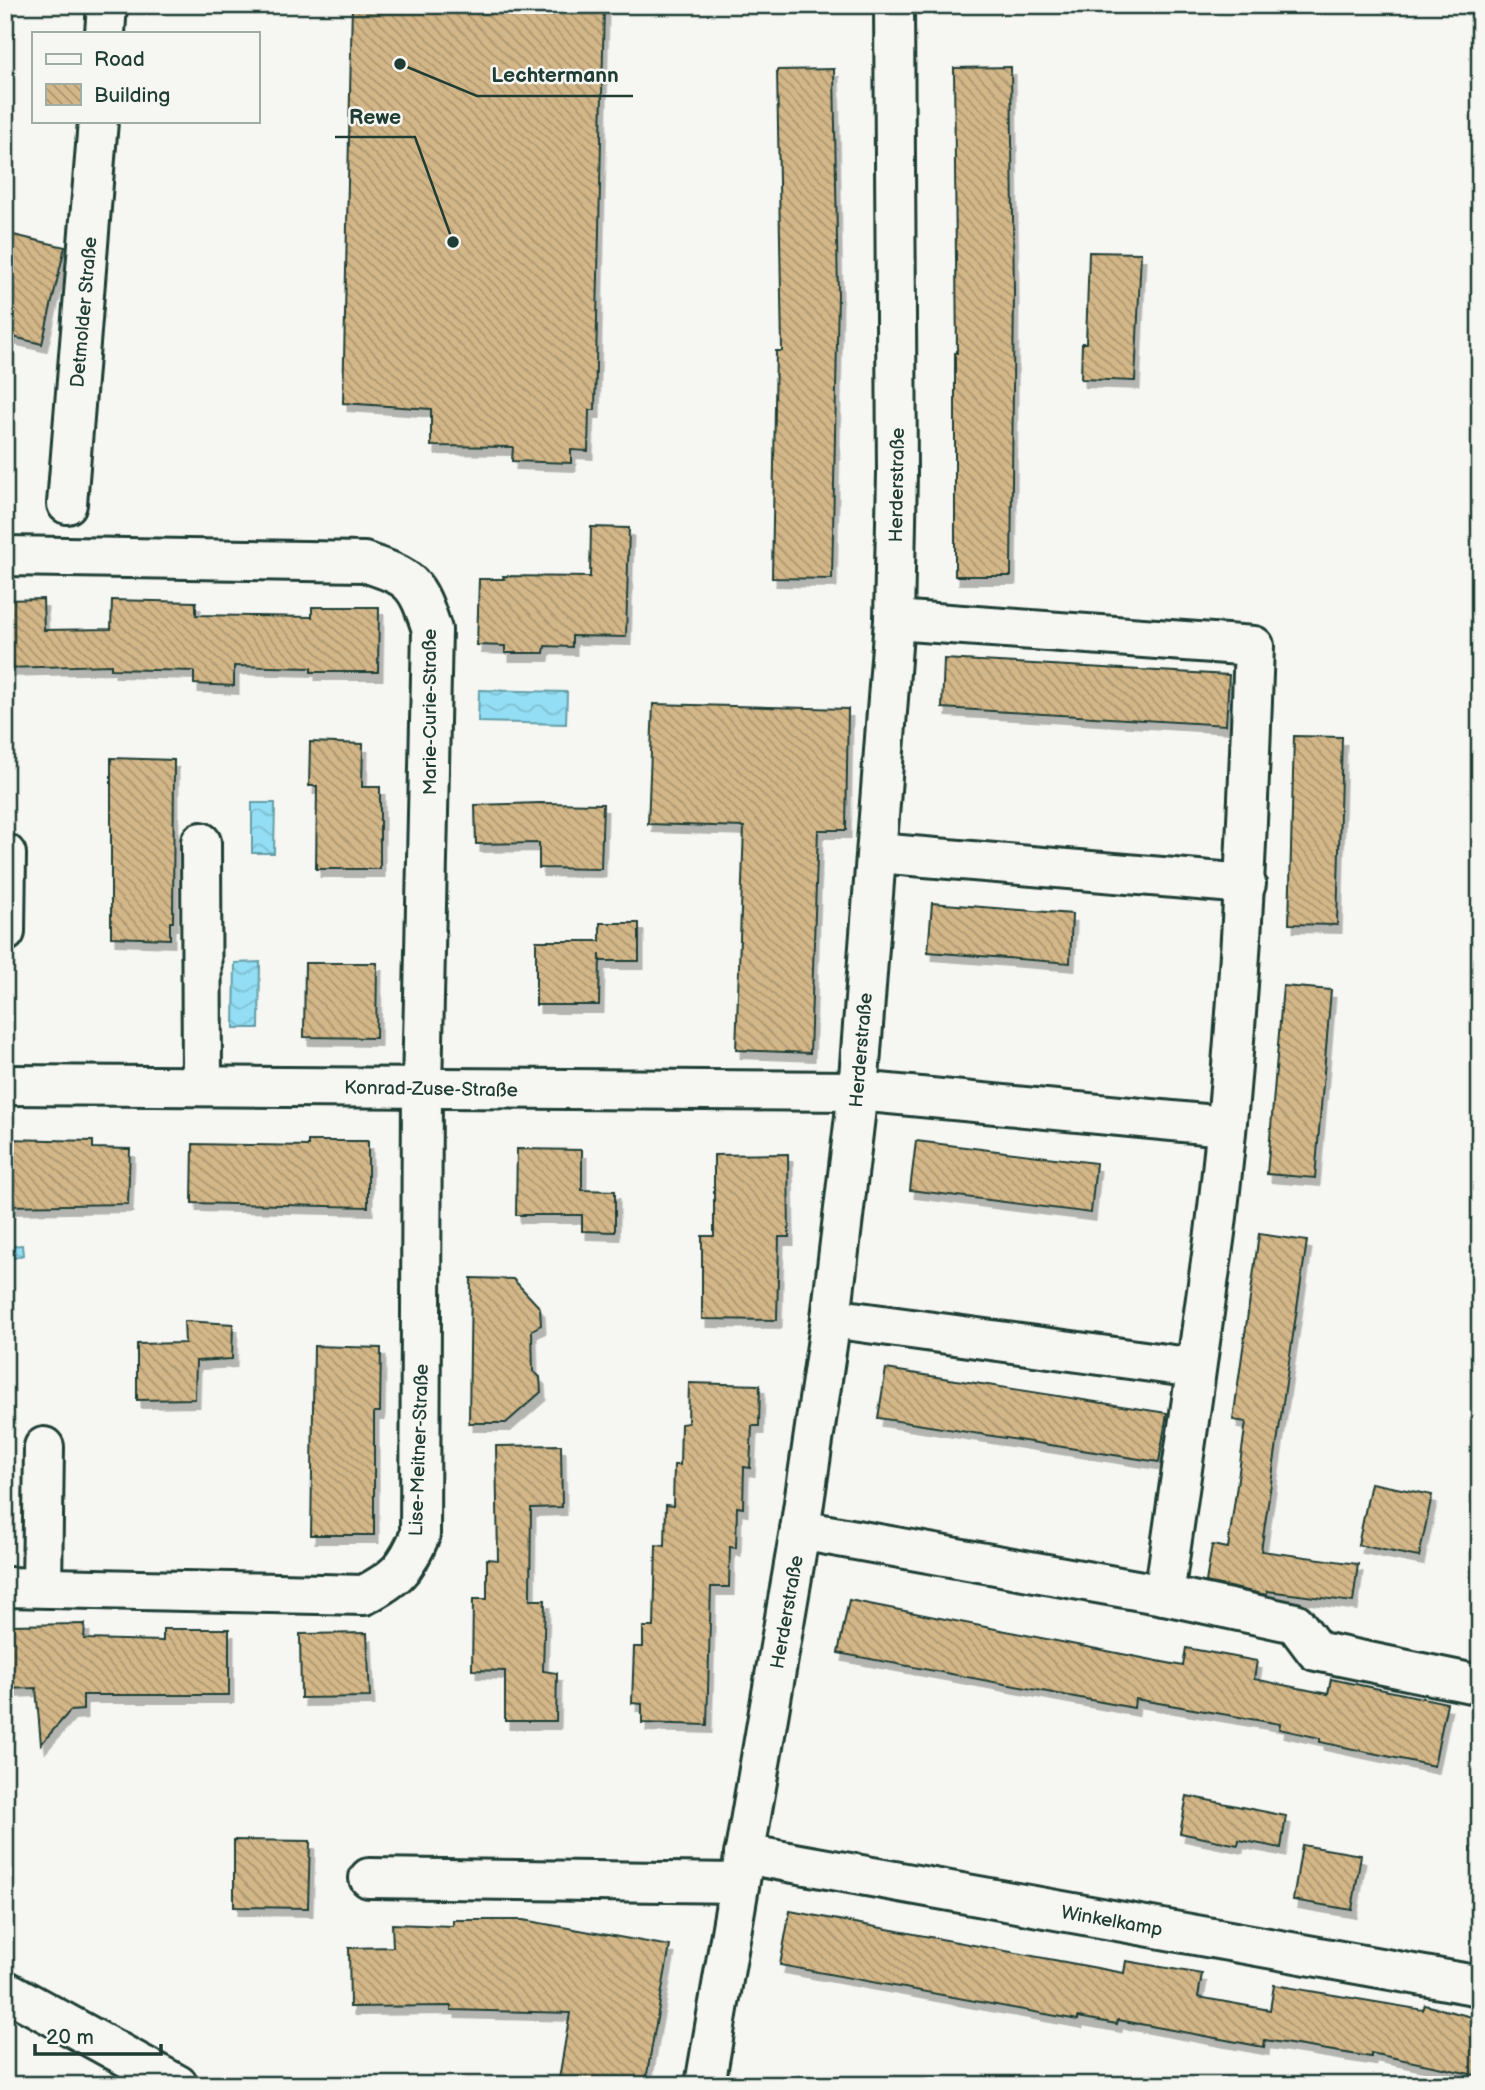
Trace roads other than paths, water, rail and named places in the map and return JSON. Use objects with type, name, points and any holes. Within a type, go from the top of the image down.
[{"type":"street","points":[[105,32],[107,5]]},
{"type":"street","name":"Herderstraße","points":[[705,2085],[800,1530],[831,1318],[858,1091],[894,620],[897,361],[894,5]]},
{"type":"street","name":"Detmolder Straße","points":[[67,504],[98,122]]},
{"type":"street","name":"Marie-Curie-Straße","points":[[5,556],[364,562],[404,575],[421,596],[432,630],[422,1089]]},
{"type":"street","points":[[894,620],[1254,646],[1246,884],[1215,1232],[1164,1595]]},
{"type":"street","points":[[201,842],[202,1085]]},
{"type":"street","points":[[877,853],[1246,884]]},
{"type":"street","points":[[5,932],[6,854]]},
{"type":"street","name":"Konrad-Zuse-Straße","points":[[5,1085],[858,1091],[1225,1126]]},
{"type":"street","name":"Lise-Meitner-Straße","points":[[24,1587],[364,1595],[394,1579],[410,1559],[420,1535],[422,1089]]},
{"type":"street","points":[[831,1318],[1195,1368]]},
{"type":"street","points":[[24,1587],[44,1447]]},
{"type":"street","points":[[800,1530],[1164,1595],[1295,1623],[1316,1651],[1480,1685]]},
{"type":"street","name":"Winkelkamp","points":[[369,1878],[741,1869],[1480,1986]]},
{"type":"street","points":[[5,1990],[178,2085]]},
{"type":"water","points":[[479,690],[567,692],[566,724],[478,722]]},
{"type":"water","points":[[252,803],[275,803],[274,853],[252,853]]},
{"type":"water","points":[[260,962],[259,1028],[234,1028],[235,963]]},
{"type":"water","points":[[5,1243],[10,1246],[22,1245],[23,1255],[5,1261]]},
{"type":"place","name":"Lechtermann","points":[[400,64]]},
{"type":"place","name":"Rewe","points":[[453,242]]}]
